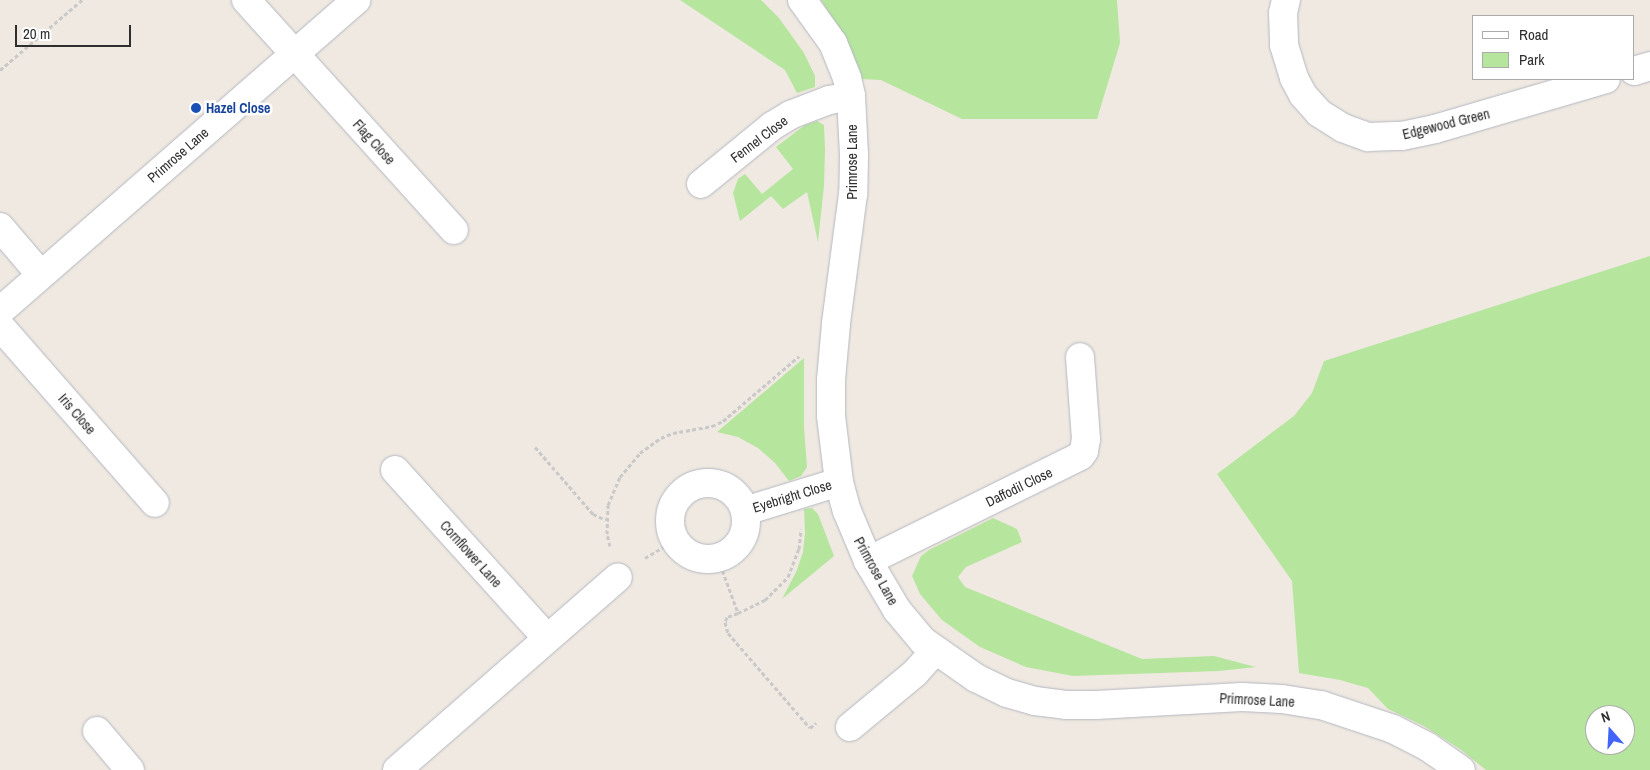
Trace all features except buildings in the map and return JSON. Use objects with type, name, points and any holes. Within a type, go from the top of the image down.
[{"type":"street","name":"Flag Close","points":[[246,0],[454,230]]},
{"type":"street","name":"Primrose Lane","points":[[0,311],[357,0]]},
{"type":"street","name":"Primrose Lane","points":[[802,0],[833,43],[847,78],[851,96],[854,155],[853,194],[834,345],[831,416],[839,482],[847,510],[868,562],[898,610],[923,641],[976,678],[1007,693],[1035,701],[1066,706],[1233,697],[1282,699],[1321,705],[1358,715],[1393,728],[1428,747],[1461,770]]},
{"type":"street","name":"Edgewood Green","points":[[1286,0],[1283,12],[1284,45],[1294,78],[1303,95],[1319,112],[1342,128],[1368,137],[1402,136],[1435,129],[1603,80]]},
{"type":"street","points":[[1635,71],[1650,66]]},
{"type":"street","name":"Fennel Close","points":[[701,184],[772,126],[790,115],[815,104],[851,96]]},
{"type":"street","points":[[0,227],[41,275]]},
{"type":"street","name":"Iris Close","points":[[0,326],[155,503]]},
{"type":"street","name":"Daffodil Close","points":[[868,562],[1080,456],[1084,451],[1086,439],[1080,357]]},
{"type":"street","name":"Cornflower Lane","points":[[396,470],[547,638]]},
{"type":"street","name":"Eyebright Close","points":[[745,511],[839,482]]},
{"type":"street","name":"Eyebright Close","points":[[698,485],[720,485],[739,498],[745,511],[746,526],[740,542],[731,552],[718,558],[697,558],[687,553],[675,540],[670,522],[677,500],[686,490],[698,485]]},
{"type":"street","points":[[413,765],[547,638],[615,564]]},
{"type":"street","points":[[850,727],[916,673],[936,651]]},
{"type":"street","points":[[97,731],[130,770]]},
{"type":"path","points":[[0,70],[82,0]]},
{"type":"path","points":[[615,564],[606,520],[608,505],[620,477],[629,464],[650,445],[674,433],[718,424],[801,354],[816,347],[834,345]]},
{"type":"path","points":[[535,447],[593,514],[606,520]]},
{"type":"path","points":[[797,495],[801,515],[801,532],[795,565],[778,589],[765,600],[727,618],[725,628],[810,728],[827,714],[835,714],[850,727]]},
{"type":"path","points":[[718,558],[738,613]]},
{"type":"green space","points":[[680,0],[761,0],[779,18],[804,53],[815,76],[815,87],[797,93],[785,70]]},
{"type":"green space","points":[[821,0],[1117,0],[1120,43],[1097,119],[962,119],[881,80],[861,79],[851,49]]},
{"type":"green space","points":[[817,121],[824,125],[825,149],[824,186],[818,242],[807,192],[783,209],[771,196],[740,221],[733,193],[738,179],[745,174],[762,194],[793,169],[776,147],[805,125]]},
{"type":"green space","points":[[1650,256],[1650,770],[1486,770],[1460,749],[1424,726],[1388,709],[1368,688],[1340,680],[1299,673],[1292,581],[1217,474],[1294,416],[1312,393],[1324,361]]},
{"type":"green space","points":[[804,358],[804,428],[807,467],[801,476],[789,481],[775,463],[758,448],[738,437],[717,432]]},
{"type":"green space","points":[[812,508],[818,514],[834,556],[782,599],[797,570],[803,552],[805,533],[804,509]]},
{"type":"green space","points":[[993,518],[1017,529],[1022,542],[966,567],[958,577],[965,587],[1142,659],[1214,656],[1256,667],[1219,671],[1073,676],[1026,667],[980,647],[942,620],[920,594],[912,576],[921,556],[929,550]]},
{"type":"place","name":"Hazel Close","points":[[196,108]]}]
